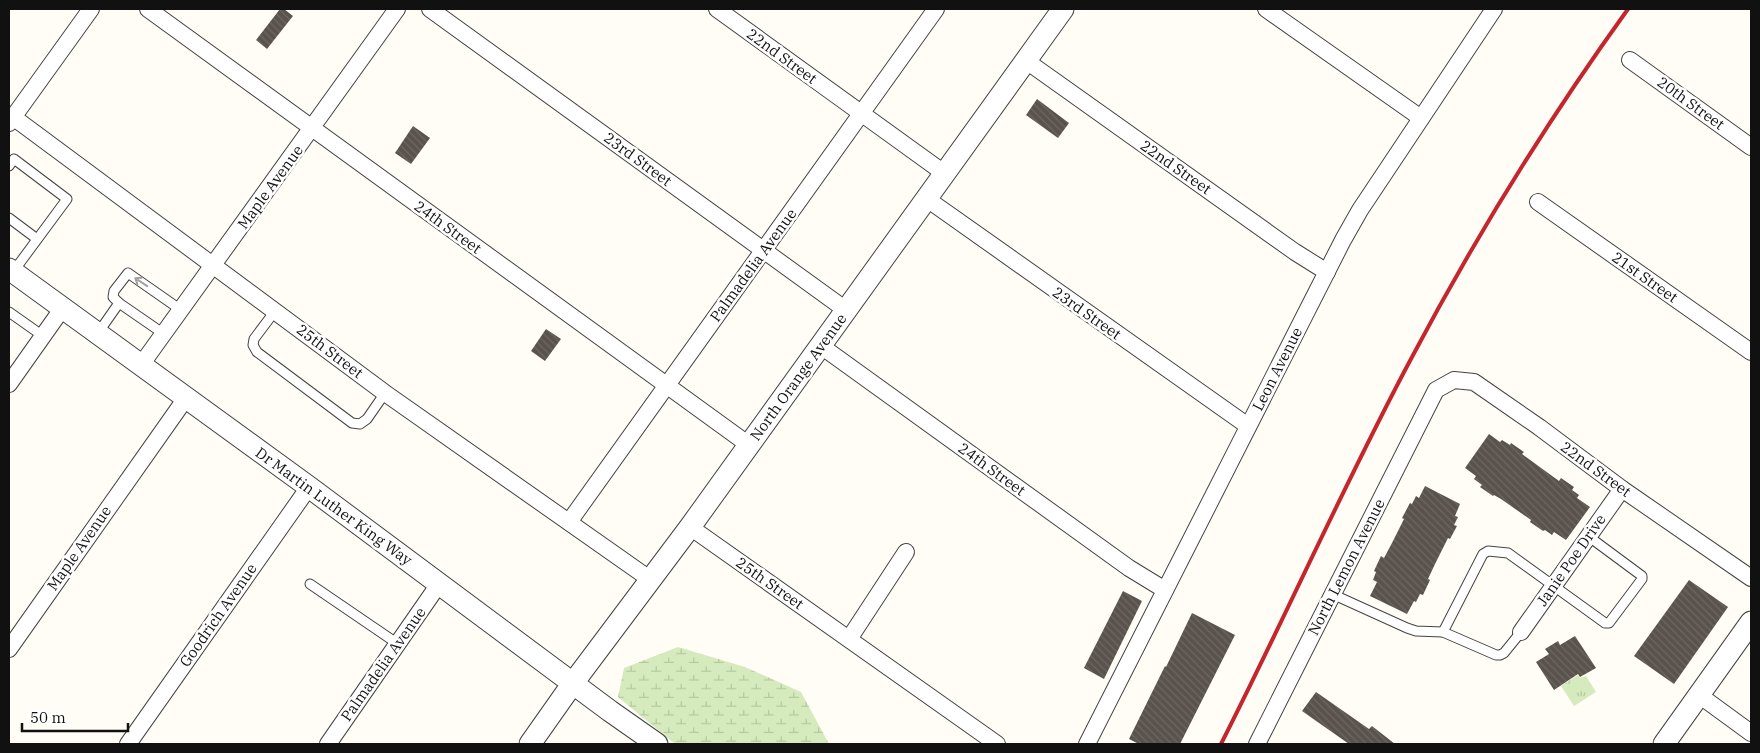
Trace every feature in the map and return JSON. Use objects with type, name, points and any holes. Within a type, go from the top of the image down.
[{"type":"street","points":[[11,120],[90,9]]},
{"type":"street","name":"24th Street","points":[[148,9],[749,445]]},
{"type":"street","name":"Maple Avenue","points":[[142,365],[397,9]]},
{"type":"street","name":"23rd Street","points":[[430,9],[846,310]]},
{"type":"street","name":"22nd Street","points":[[717,9],[944,173]]},
{"type":"street","name":"Palmadelia Avenue","points":[[569,522],[936,9]]},
{"type":"street","name":"North Orange Avenue","points":[[530,744],[573,683],[690,527],[1064,9]]},
{"type":"street","points":[[1266,9],[1421,118]]},
{"type":"street","name":"Leon Avenue","points":[[1087,744],[1360,210],[1494,9]]},
{"type":"street","name":"22nd Street","points":[[1026,60],[1295,252],[1327,272]]},
{"type":"street","name":"20th Street","points":[[1630,60],[1751,147]]},
{"type":"street","name":"25th Street","points":[[11,120],[385,393],[651,580]]},
{"type":"street","name":"23rd Street","points":[[926,199],[1248,426]]},
{"type":"street","name":"21st Street","points":[[1538,202],[1751,352]]},
{"type":"street","name":"Dr Martin Luther King Way","points":[[10,270],[309,487],[657,744]]},
{"type":"street","points":[[9,384],[62,309]]},
{"type":"street","name":"24th Street","points":[[820,346],[1130,568],[1165,590]]},
{"type":"street","name":"22nd Street","points":[[1436,390],[1454,380],[1474,382],[1622,489],[1751,578]]},
{"type":"street","name":"North Lemon Avenue","points":[[1257,744],[1436,390]]},
{"type":"street","name":"Maple Avenue","points":[[9,649],[186,398]]},
{"type":"street","name":"Goodrich Avenue","points":[[128,744],[309,487]]},
{"type":"street","name":"Janie Poe Drive","points":[[1521,632],[1622,489]]},
{"type":"street","name":"25th Street","points":[[690,527],[997,744]]},
{"type":"street","points":[[849,639],[906,552]]},
{"type":"street","name":"Palmadelia Avenue","points":[[328,744],[439,584]]},
{"type":"street","points":[[1664,744],[1751,622]]},
{"type":"street","points":[[1699,695],[1751,733]]},
{"type":"lane","points":[[9,166],[14,159],[67,199],[37,240],[10,270]]},
{"type":"lane","points":[[9,218],[37,240]]},
{"type":"lane","points":[[164,334],[113,297],[114,291],[128,273],[181,310]]},
{"type":"lane","points":[[97,334],[119,302]]},
{"type":"lane","points":[[275,311],[254,339],[253,345],[256,352],[352,422],[360,424],[367,419],[385,393]]},
{"type":"lane","points":[[9,312],[43,336]]},
{"type":"lane","points":[[1442,632],[1485,552],[1508,553],[1609,623],[1642,578],[1641,574],[1588,536]]},
{"type":"lane","points":[[310,584],[398,644]]},
{"type":"lane","points":[[1332,594],[1407,628],[1416,631],[1442,632],[1496,655],[1500,655],[1521,632]]},
{"type":"green space","points":[[678,647],[745,667],[801,692],[829,744],[675,744],[618,697],[624,668]]},
{"type":"green space","points":[[1578,675],[1580,678],[1586,676],[1596,692],[1574,706],[1561,686]]},
{"type":"building","points":[[280,9],[284,9],[293,16],[267,49],[256,40]]},
{"type":"building","points":[[1037,99],[1069,123],[1058,138],[1026,115]]},
{"type":"building","points":[[413,126],[430,138],[411,164],[395,153]]},
{"type":"building","points":[[546,329],[561,339],[545,361],[531,351]]},
{"type":"building","points":[[1489,434],[1500,442],[1502,440],[1510,445],[1511,443],[1524,452],[1522,454],[1559,481],[1561,478],[1574,487],[1572,490],[1579,495],[1577,498],[1590,507],[1566,540],[1554,532],[1552,535],[1545,530],[1543,531],[1501,499],[1480,487],[1482,485],[1474,479],[1476,476],[1465,468]]},
{"type":"building","points":[[1425,486],[1460,504],[1455,516],[1458,517],[1454,525],[1457,526],[1450,539],[1448,538],[1435,564],[1423,595],[1420,594],[1416,602],[1414,601],[1407,614],[1370,596],[1377,582],[1373,580],[1376,572],[1374,571],[1381,556],[1384,558],[1410,503],[1412,504],[1416,496],[1419,498]]},
{"type":"building","points":[[1689,580],[1728,607],[1674,684],[1634,656]]},
{"type":"building","points":[[1123,591],[1142,601],[1104,679],[1084,668]]},
{"type":"building","points":[[1192,613],[1235,635],[1180,744],[1139,744],[1129,739]]},
{"type":"building","points":[[1575,636],[1596,668],[1580,677],[1578,674],[1554,690],[1536,662],[1549,654],[1545,649],[1558,641],[1560,645]]},
{"type":"building","points":[[1316,692],[1369,729],[1372,726],[1395,744],[1349,744],[1302,711]]},
{"type":"railway","points":[[1221,744],[1363,453],[1436,312],[1487,223],[1541,136],[1628,9]]}]
